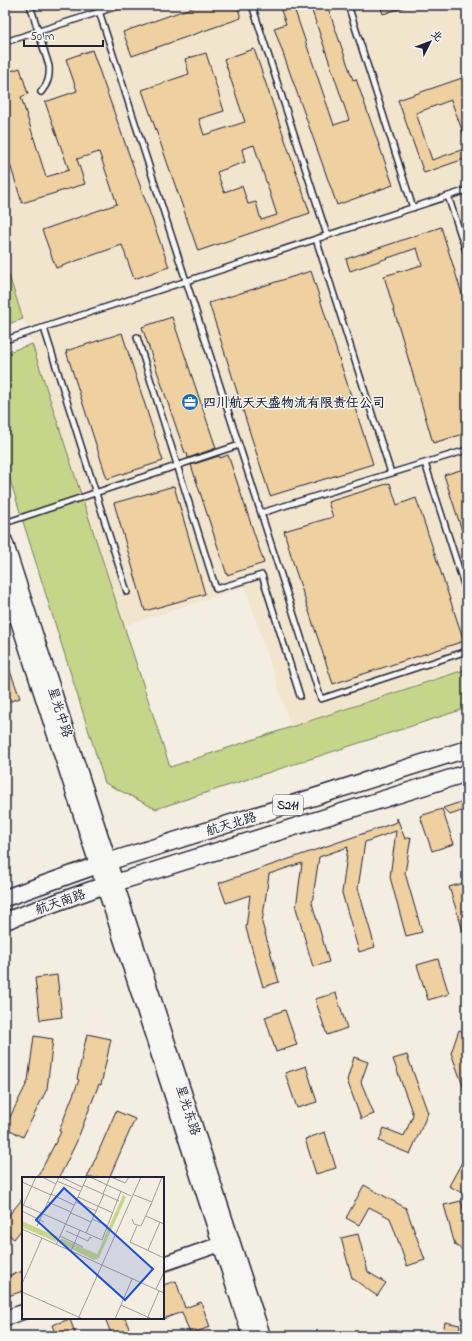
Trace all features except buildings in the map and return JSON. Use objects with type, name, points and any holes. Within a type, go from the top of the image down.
[{"type":"main road","name":"星光中路","points":[[5,541],[110,884]]},
{"type":"main road","name":"星光中路","points":[[5,581],[104,863]]},
{"type":"main road","name":"航天北路","points":[[104,863],[467,749]]},
{"type":"main road","name":"航天北路","points":[[110,884],[467,773]]},
{"type":"main road","name":"航天南路","points":[[5,898],[104,863]]},
{"type":"main road","name":"航天南路","points":[[5,921],[110,884]]},
{"type":"main road","name":"星光东路","points":[[110,884],[250,1336]]},
{"type":"main road","name":"星光东路","points":[[110,884],[263,1336]]},
{"type":"main road","points":[[164,1264],[221,1244]]},
{"type":"main road","points":[[5,1318],[22,1312]]},
{"type":"lane","points":[[30,5],[49,66],[50,76],[46,87],[41,92]]},
{"type":"lane","points":[[97,5],[321,699],[467,651]]},
{"type":"lane","points":[[5,42],[121,5]]},
{"type":"lane","points":[[252,5],[327,236]]},
{"type":"lane","points":[[348,5],[412,208]]},
{"type":"lane","points":[[5,340],[467,190]]},
{"type":"lane","points":[[448,196],[467,254]]},
{"type":"lane","points":[[316,239],[391,473]]},
{"type":"lane","points":[[44,328],[127,592]]},
{"type":"lane","points":[[136,337],[216,589],[262,575],[300,696]]},
{"type":"lane","points":[[5,522],[239,445]]},
{"type":"lane","points":[[261,513],[467,450]]},
{"type":"lane","points":[[425,463],[467,594]]},
{"type":"shaded area","points":[[5,5],[467,5],[467,669],[291,727],[245,587],[124,626],[5,263]]},
{"type":"green space","points":[[5,263],[23,319],[5,325]]},
{"type":"green space","points":[[32,344],[170,767],[467,669],[467,708],[156,809],[105,783],[5,464],[5,353]]},
{"type":"place","name":"四川航天天盛物流有限责任公司","points":[[190,402]]}]
